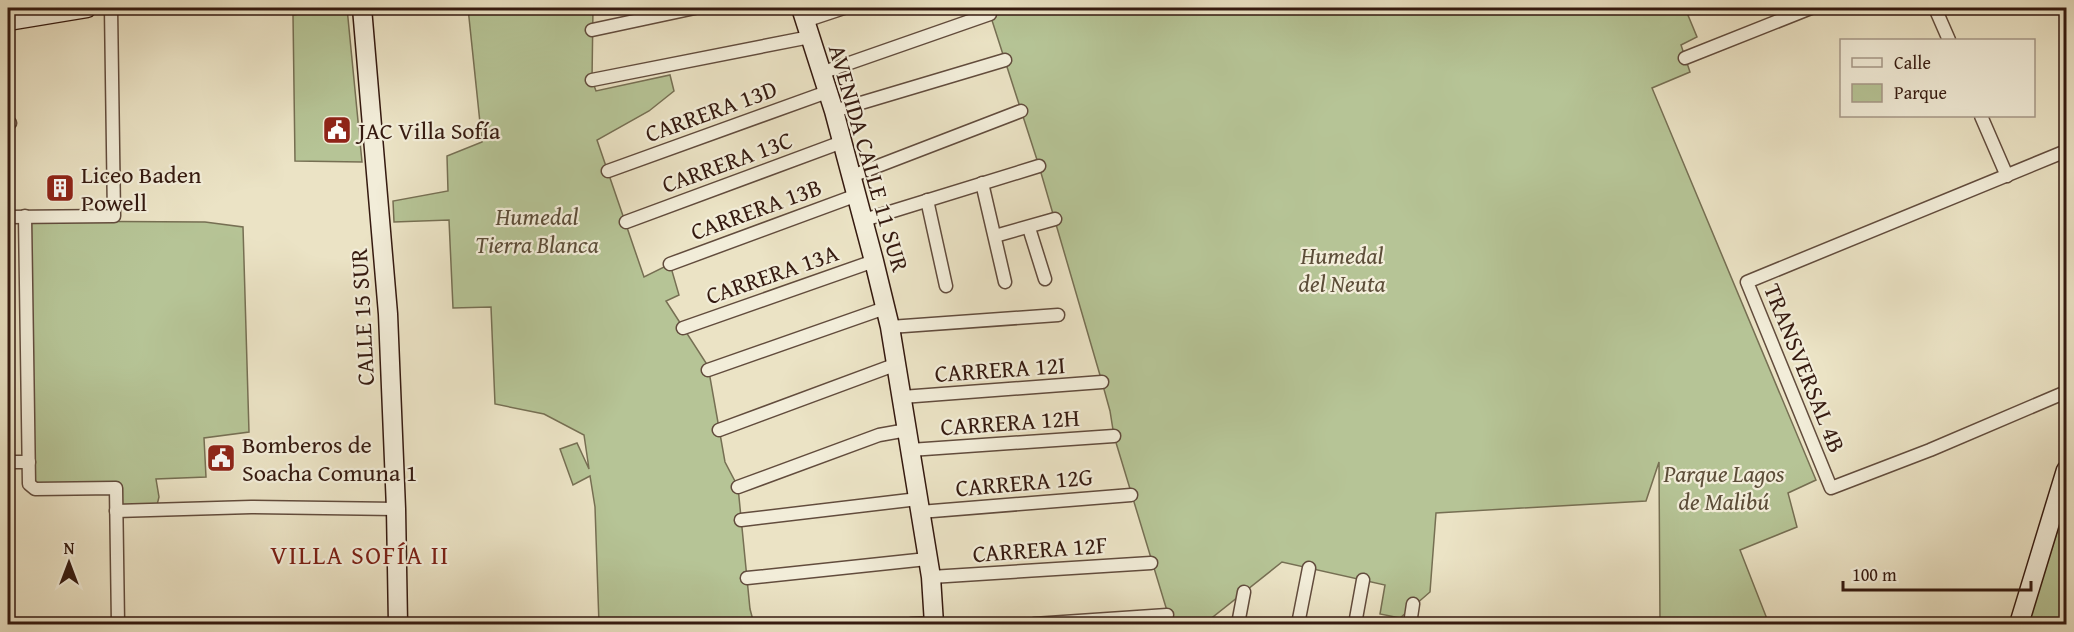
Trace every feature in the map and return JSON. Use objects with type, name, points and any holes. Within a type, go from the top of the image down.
[{"type":"street","points":[[8,21],[87,8]]},
{"type":"street","points":[[8,217],[114,216],[111,8]]},
{"type":"street","name":"CALLE 15 SUR","points":[[362,8],[384,259],[396,509],[398,624]]},
{"type":"street","points":[[592,30],[695,8]]},
{"type":"street","points":[[592,80],[805,22],[844,8]]},
{"type":"street","points":[[1685,58],[1811,8]]},
{"type":"street","points":[[1935,8],[1949,39]]},
{"type":"street","points":[[821,73],[990,14]]},
{"type":"street","name":"AVENIDA CALLE 11 SUR","points":[[805,22],[834,111],[890,327],[927,559]]},
{"type":"street","points":[[834,111],[1005,60]]},
{"type":"street","name":"CARRERA 13D","points":[[608,171],[827,92]]},
{"type":"street","name":"CARRERA 13B","points":[[852,176],[1021,111]]},
{"type":"street","points":[[1981,117],[2007,176]]},
{"type":"street","name":"CARRERA 13C","points":[[626,222],[842,142]]},
{"type":"street","name":"TRANSVERSAL 4B","points":[[2067,151],[1747,282],[1831,488],[1930,450],[2067,392]]},
{"type":"street","name":"CARRERA 13A","points":[[864,220],[1039,166]]},
{"type":"street","points":[[982,183],[1005,282]]},
{"type":"street","name":"CARRERA 13B","points":[[670,264],[857,195]]},
{"type":"street","points":[[927,200],[946,286]]},
{"type":"street","points":[[25,216],[29,484],[35,489],[116,488],[118,624]]},
{"type":"street","points":[[995,236],[1055,219]]},
{"type":"street","points":[[1029,228],[1045,279]]},
{"type":"street","name":"CARRERA 13A","points":[[683,328],[874,261]]},
{"type":"street","points":[[708,370],[885,308]]},
{"type":"street","points":[[890,327],[1058,315]]},
{"type":"street","points":[[719,430],[897,364]]},
{"type":"street","name":"CARRERA 12I","points":[[902,397],[1102,382]]},
{"type":"street","name":"CARRERA 12H","points":[[738,487],[879,435],[907,430]]},
{"type":"street","name":"CARRERA 12H","points":[[910,450],[1114,436]]},
{"type":"street","points":[[8,462],[29,462]]},
{"type":"street","points":[[2019,624],[2067,470]]},
{"type":"street","name":"CARRERA 12G","points":[[741,520],[919,505],[1131,495]]},
{"type":"street","points":[[116,511],[251,507],[396,509]]},
{"type":"street","points":[[747,578],[927,559],[931,577],[934,624],[911,624]]},
{"type":"street","name":"CARRERA 12F","points":[[931,577],[1151,563]]},
{"type":"street","points":[[1298,624],[1309,568]]},
{"type":"street","points":[[1355,624],[1363,580]]},
{"type":"street","points":[[1238,624],[1244,592]]},
{"type":"street","points":[[1410,624],[1413,604]]},
{"type":"street","points":[[1034,624],[1167,615]]},
{"type":"green space","points":[[347,8],[362,162],[295,161],[293,15]]},
{"type":"green space","name":"Humedal Tierra Blanca","points":[[468,8],[593,8],[592,80],[596,91],[670,75],[674,91],[649,111],[597,140],[644,277],[670,264],[679,295],[666,301],[708,366],[725,462],[738,487],[750,609],[754,624],[599,624],[595,507],[590,476],[573,485],[560,449],[577,443],[589,469],[584,435],[544,414],[495,404],[491,307],[453,308],[449,220],[394,222],[393,201],[448,191],[447,156],[482,142]]},
{"type":"green space","name":"Humedal del Neuta","points":[[988,8],[1685,8],[1697,37],[1681,45],[1690,72],[1652,88],[1816,480],[1788,493],[1797,527],[1740,550],[1769,624],[1660,624],[1659,462],[1646,501],[1436,513],[1430,592],[1400,618],[1380,614],[1385,585],[1282,562],[1204,624],[1171,624],[1114,436],[1102,382],[1039,166]]},
{"type":"green space","points":[[29,221],[205,222],[243,227],[249,432],[204,438],[206,477],[156,479],[159,497],[156,509],[116,511],[116,489],[29,484]]},
{"type":"green space","points":[[2066,503],[2066,624],[2028,624]]},
{"type":"place","name":"JAC Villa Sofía","points":[[337,130]]},
{"type":"place","name":"Liceo Baden Powell","points":[[60,188]]},
{"type":"place","name":"Bomberos de Soacha Comuna 1","points":[[221,458]]},
{"type":"district","name":"VILLA SOFÍA II","points":[[360,554]]},
{"type":"park label","name":"Parque Lagos de Malibú","points":[[1724,487]]}]
